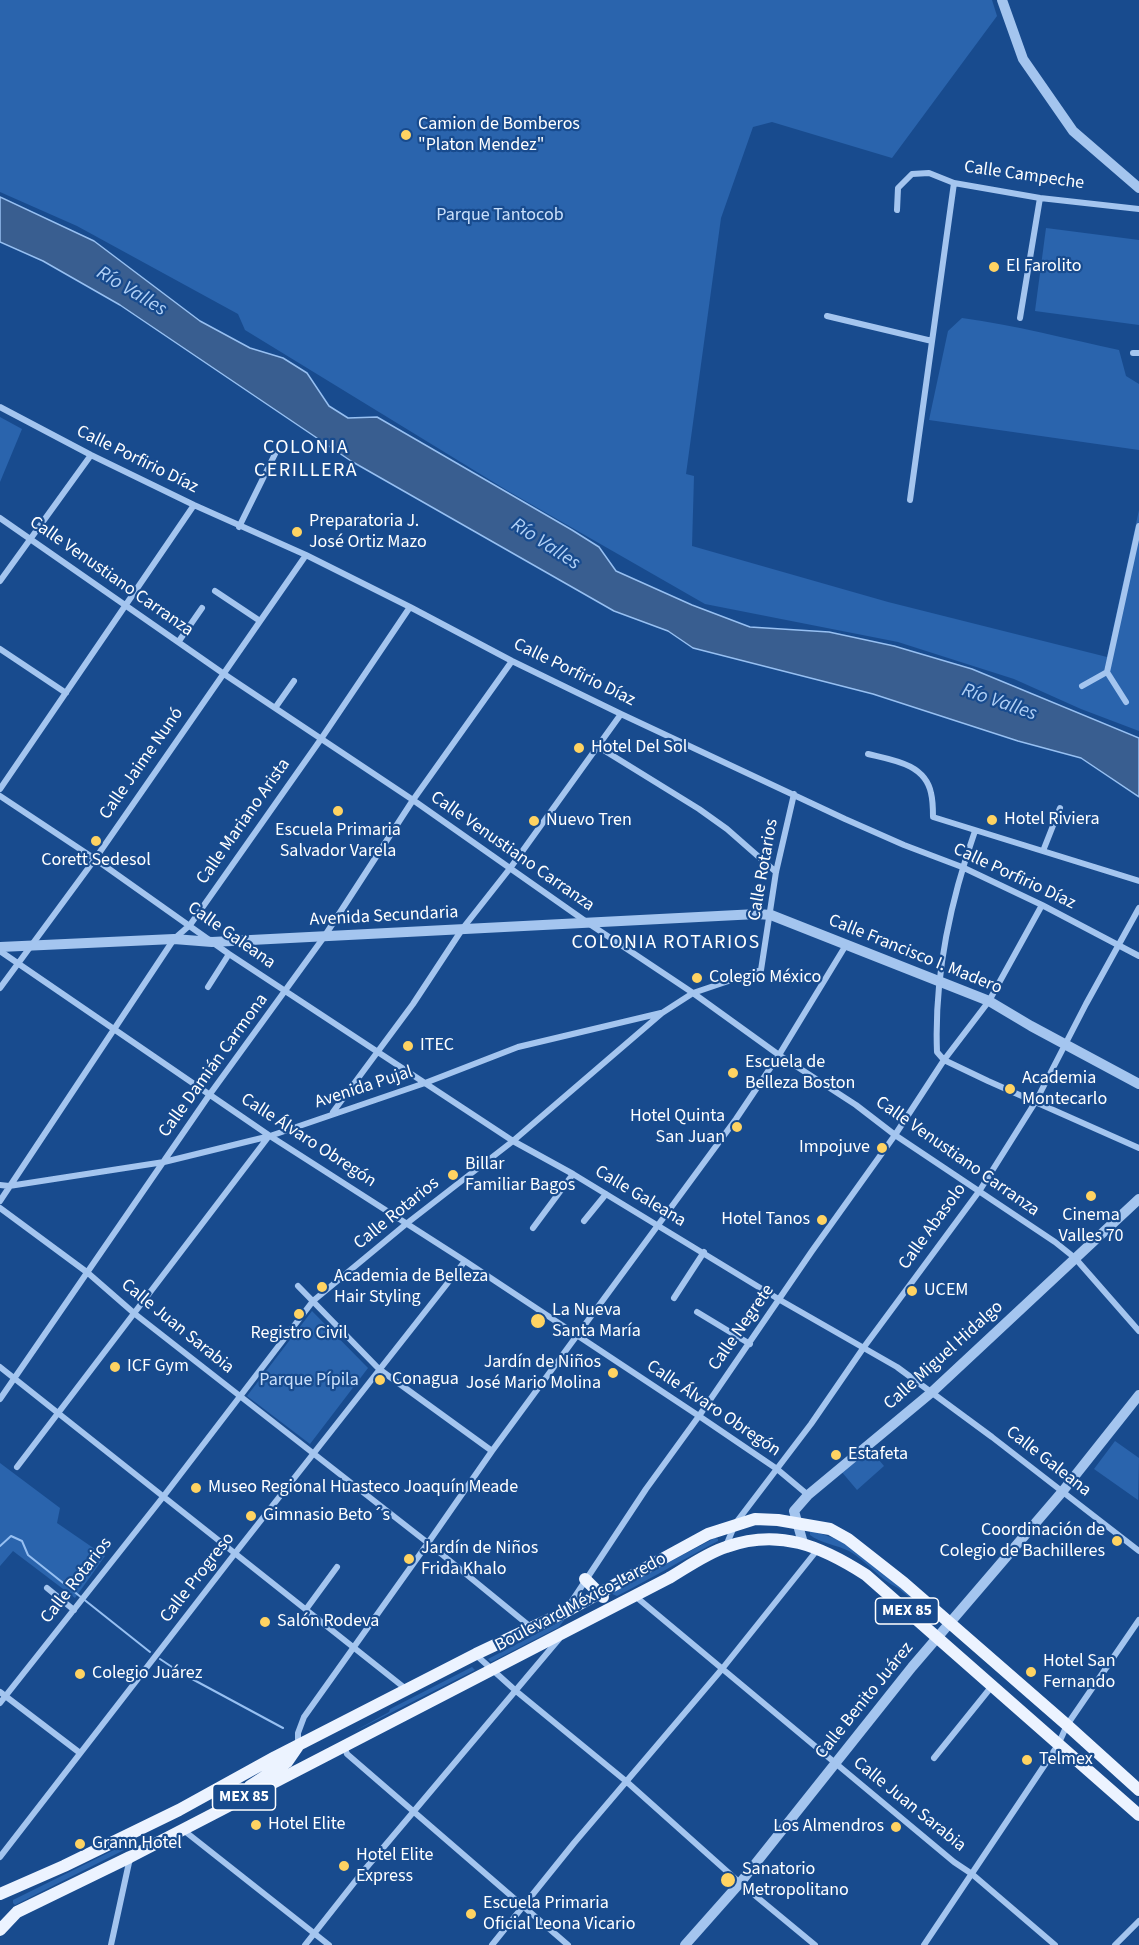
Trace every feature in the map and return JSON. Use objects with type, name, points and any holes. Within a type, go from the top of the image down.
[{"type":"main road","name":"Boulevard México-Laredo","points":[[0,1894],[64,1866],[179,1810],[407,1689],[565,1612],[708,1533],[755,1519],[796,1522],[830,1529],[848,1539],[888,1569],[1139,1791]]},
{"type":"main road","name":"Boulevard México-Laredo","points":[[0,1930],[17,1912],[130,1857],[493,1670],[725,1547],[762,1539],[790,1540],[819,1548],[866,1575],[1139,1815]]},
{"type":"main road","points":[[585,1579],[598,1594],[614,1605]]},
{"type":"main road","points":[[344,1746],[349,1719]]},
{"type":"main road","points":[[235,1802],[250,1786],[287,1762],[298,1746]]},
{"type":"main road","points":[[179,1810],[177,1821],[182,1829]]},
{"type":"street","name":"Calle Campeche","points":[[1002,0],[1023,59],[1073,131],[1139,188]]},
{"type":"street","name":"Calle Campeche","points":[[897,210],[897,188],[912,174],[929,173],[954,183],[1040,198],[1139,209]]},
{"type":"street","points":[[910,500],[954,183]]},
{"type":"street","points":[[1020,318],[1040,198]]},
{"type":"street","points":[[827,316],[932,341]]},
{"type":"street","name":"Calle Porfirio Díaz","points":[[0,407],[91,455],[239,527],[306,555],[512,661],[621,714],[904,845],[962,867],[1042,904],[1139,956]]},
{"type":"street","points":[[239,527],[274,454]]},
{"type":"street","points":[[0,581],[32,540],[91,455]]},
{"type":"street","points":[[0,789],[194,505]]},
{"type":"street","name":"Calle Venustiano Carranza","points":[[0,518],[224,674],[511,867],[588,923],[1075,1257],[1139,1331]]},
{"type":"street","points":[[1082,686],[1107,672],[1139,526]]},
{"type":"street","name":"Calle Jaime Nunó","points":[[0,988],[95,859],[306,555]]},
{"type":"street","points":[[215,591],[260,621]]},
{"type":"street","name":"Calle Mariano Arista","points":[[0,1201],[174,939],[190,925],[321,739],[410,607]]},
{"type":"street","points":[[178,641],[202,608]]},
{"type":"street","points":[[0,650],[66,693]]},
{"type":"street","name":"Calle Damián Carmona","points":[[0,1399],[210,1094],[324,937],[413,800],[512,661]]},
{"type":"street","points":[[1107,672],[1126,702]]},
{"type":"street","points":[[275,708],[294,681]]},
{"type":"street","points":[[332,1113],[378,1052],[463,928],[511,867],[621,714]]},
{"type":"street","points":[[597,746],[718,822],[776,872]]},
{"type":"street","points":[[868,754],[907,764],[927,780],[931,793],[933,817],[1139,881]]},
{"type":"street","name":"Calle Rotarios","points":[[0,1703],[3,1694],[86,1595],[313,1301],[406,1224],[513,1141],[662,1013],[693,993],[761,970],[776,872],[794,794]]},
{"type":"street","name":"Calle Galeana","points":[[0,796],[95,859],[285,992],[513,1141],[704,1252],[780,1300],[864,1347],[932,1392],[1139,1551]]},
{"type":"street","points":[[1043,851],[1060,807]]},
{"type":"street","points":[[975,831],[962,867],[941,960],[936,1022],[937,1052],[944,1060],[1139,1148]]},
{"type":"street","name":"Calle Negrete","points":[[565,1612],[646,1489],[750,1344],[817,1243],[895,1135],[944,1060],[989,1001],[1042,904]]},
{"type":"street","name":"Calle Abasolo","points":[[725,1547],[735,1524],[980,1190],[1036,1101],[1139,908]]},
{"type":"street","name":"Avenida Secundaria","points":[[0,949],[31,945],[174,939],[212,942],[463,928],[771,915]]},
{"type":"street","name":"Calle Francisco I. Madero","points":[[771,915],[989,1001],[1139,1084]]},
{"type":"street","points":[[298,1746],[298,1733],[304,1717],[492,1451],[736,1119],[779,1055],[846,945]]},
{"type":"street","name":"Calle Álvaro Obregón","points":[[0,949],[270,1136],[465,1261],[699,1416],[777,1469],[808,1495]]},
{"type":"street","points":[[208,987],[229,954]]},
{"type":"street","name":"Avenida Pujal","points":[[0,1185],[9,1186],[164,1162],[270,1136],[425,1083],[518,1047],[662,1013]]},
{"type":"street","points":[[17,1467],[270,1136]]},
{"type":"street","points":[[533,1228],[573,1174]]},
{"type":"street","points":[[584,1221],[606,1194]]},
{"type":"street","name":"Calle Miguel Hidalgo","points":[[796,1522],[794,1511],[808,1495],[932,1392],[1139,1199]]},
{"type":"street","name":"Calle Juan Sarabia","points":[[0,1209],[88,1274],[135,1314],[315,1454],[532,1628]]},
{"type":"street","points":[[674,1298],[704,1252]]},
{"type":"street","name":"Calle Progreso","points":[[0,1857],[465,1261]]},
{"type":"street","points":[[298,1286],[379,1369],[492,1451]]},
{"type":"street","points":[[697,1312],[750,1344]]},
{"type":"street","points":[[0,1367],[60,1412],[163,1497],[236,1552],[407,1689]]},
{"type":"street","name":"Calle Benito Juárez","points":[[685,1945],[740,1883],[950,1623],[1062,1492],[1139,1395]]},
{"type":"street","points":[[796,1522],[803,1543]]},
{"type":"street","points":[[492,1945],[574,1843],[722,1669],[819,1548]]},
{"type":"street","points":[[307,1608],[337,1567]]},
{"type":"street","points":[[48,1588],[76,1607]]},
{"type":"street","name":"Calle Juan Sarabia","points":[[634,1596],[835,1765],[954,1862],[972,1874],[1054,1945]]},
{"type":"street","points":[[924,1945],[1058,1745],[1067,1725],[1139,1620]]},
{"type":"street","points":[[305,1945],[361,1874],[567,1630]]},
{"type":"street","points":[[476,1654],[516,1691],[627,1782],[740,1883],[814,1945]]},
{"type":"street","points":[[934,1758],[992,1685]]},
{"type":"street","points":[[3,1694],[80,1753]]},
{"type":"street","points":[[344,1746],[347,1754],[568,1945]]},
{"type":"street","points":[[182,1829],[329,1945]]},
{"type":"street","points":[[111,1945],[130,1857]]},
{"type":"street","points":[[1115,1945],[1139,1921]]},
{"type":"green space","name":"Parque Tantocob","points":[[0,0],[992,0],[997,16],[892,158],[772,122],[753,127],[721,218],[686,474],[694,476],[692,546],[888,602],[1107,657],[1139,510],[1139,731],[1081,709],[1014,679],[898,642],[705,604],[508,491],[245,330],[238,314],[77,226],[0,192]]},
{"type":"green space","points":[[1046,228],[1139,240],[1139,325],[1035,311]]},
{"type":"green space","points":[[962,318],[1021,328],[1119,350],[1126,376],[1139,384],[1139,450],[929,420],[948,331]]},
{"type":"green space","points":[[0,417],[22,429],[0,482]]},
{"type":"green space","name":"Parque Pípila","points":[[312,1311],[368,1368],[310,1444],[247,1396]]},
{"type":"green space","points":[[1115,1441],[1139,1458],[1138,1500],[1094,1469]]},
{"type":"green space","points":[[869,1448],[884,1466],[857,1490],[841,1471]]},
{"type":"green space","points":[[0,1463],[60,1508],[57,1523],[105,1556],[75,1598],[13,1551],[0,1566]]},
{"type":"green space","points":[[810,1530],[839,1540],[863,1555],[937,1620],[856,1555],[814,1538],[810,1535]]},
{"type":"green space","points":[[715,1538],[718,1541],[617,1596],[610,1593]]},
{"type":"green space","points":[[565,1619],[559,1627],[491,1662],[488,1659]]},
{"type":"green space","points":[[472,1667],[475,1670],[353,1732],[389,1712],[390,1709]]},
{"type":"green space","points":[[122,1846],[124,1850],[15,1905],[13,1903],[13,1900]]},
{"type":"water","name":"Río Valles","points":[[0,197],[94,241],[200,321],[250,348],[283,358],[307,373],[329,406],[348,418],[377,417],[572,530],[599,547],[616,571],[692,605],[750,627],[829,632],[894,646],[972,669],[1139,738],[1139,797],[1081,758],[1018,741],[873,694],[693,648],[668,631],[614,611],[351,461],[120,305],[43,261],[0,242]]},
{"type":"waterway","points":[[0,1546],[11,1536],[22,1541],[28,1555],[150,1652]]},
{"type":"waterway","points":[[160,1659],[181,1673],[283,1728]]},
{"type":"place","name":"Camion de Bomberos \"Platon Mendez\"","points":[[406,135]]},
{"type":"place","name":"El Farolito","points":[[994,267]]},
{"type":"place","name":"Preparatoria J. José Ortiz Mazo","points":[[297,532]]},
{"type":"place","name":"Hotel Del Sol","points":[[579,748]]},
{"type":"place","name":"Escuela Primaria Salvador Varela","points":[[338,811]]},
{"type":"place","name":"Hotel Riviera","points":[[992,820]]},
{"type":"place","name":"Nuevo Tren","points":[[534,821]]},
{"type":"place","name":"Corett Sedesol","points":[[96,841]]},
{"type":"place","name":"Colegio México","points":[[697,978]]},
{"type":"place","name":"ITEC","points":[[408,1046]]},
{"type":"place","name":"Escuela de Belleza Boston","points":[[733,1073]]},
{"type":"place","name":"Academia Montecarlo","points":[[1010,1089]]},
{"type":"place","name":"Hotel Quinta San Juan","points":[[737,1127]]},
{"type":"place","name":"Impojuve","points":[[882,1148]]},
{"type":"place","name":"Billar Familiar Bagos","points":[[453,1175]]},
{"type":"place","name":"Cinema Valles 70","points":[[1091,1196]]},
{"type":"place","name":"Hotel Tanos","points":[[822,1220]]},
{"type":"place","name":"Academia de Belleza Hair Styling","points":[[322,1287]]},
{"type":"place","name":"UCEM","points":[[912,1291]]},
{"type":"place","name":"Registro Civil","points":[[299,1314]]},
{"type":"place","name":"La Nueva Santa María","points":[[538,1321]]},
{"type":"place","name":"ICF Gym","points":[[115,1367]]},
{"type":"place","name":"Jardín de Niños José Mario Molina","points":[[613,1373]]},
{"type":"place","name":"Conagua","points":[[380,1380]]},
{"type":"place","name":"Estafeta","points":[[836,1455]]},
{"type":"place","name":"Museo Regional Huasteco Joaquín Meade","points":[[196,1488]]},
{"type":"place","name":"Gimnasio Beto´s","points":[[251,1516]]},
{"type":"place","name":"Coordinación de Colegio de Bachilleres","points":[[1117,1541]]},
{"type":"place","name":"Jardín de Niños Frida Khalo","points":[[409,1559]]},
{"type":"place","name":"Salón Rodeva","points":[[265,1622]]},
{"type":"place","name":"Hotel San Fernando","points":[[1031,1672]]},
{"type":"place","name":"Colegio Juárez","points":[[80,1674]]},
{"type":"place","name":"Telmex","points":[[1027,1760]]},
{"type":"place","name":"Hotel Elite","points":[[256,1825]]},
{"type":"place","name":"Los Almendros","points":[[896,1827]]},
{"type":"place","name":"Grann Hotel","points":[[80,1844]]},
{"type":"place","name":"Hotel Elite Express","points":[[344,1866]]},
{"type":"place","name":"Sanatorio Metropolitano","points":[[728,1880]]},
{"type":"place","name":"Escuela Primaria Oficial Leona Vicario","points":[[471,1914]]},
{"type":"district","name":"COLONIA CERILLERA","points":[[306,460]]},
{"type":"district","name":"COLONIA ROTARIOS","points":[[666,944]]}]
